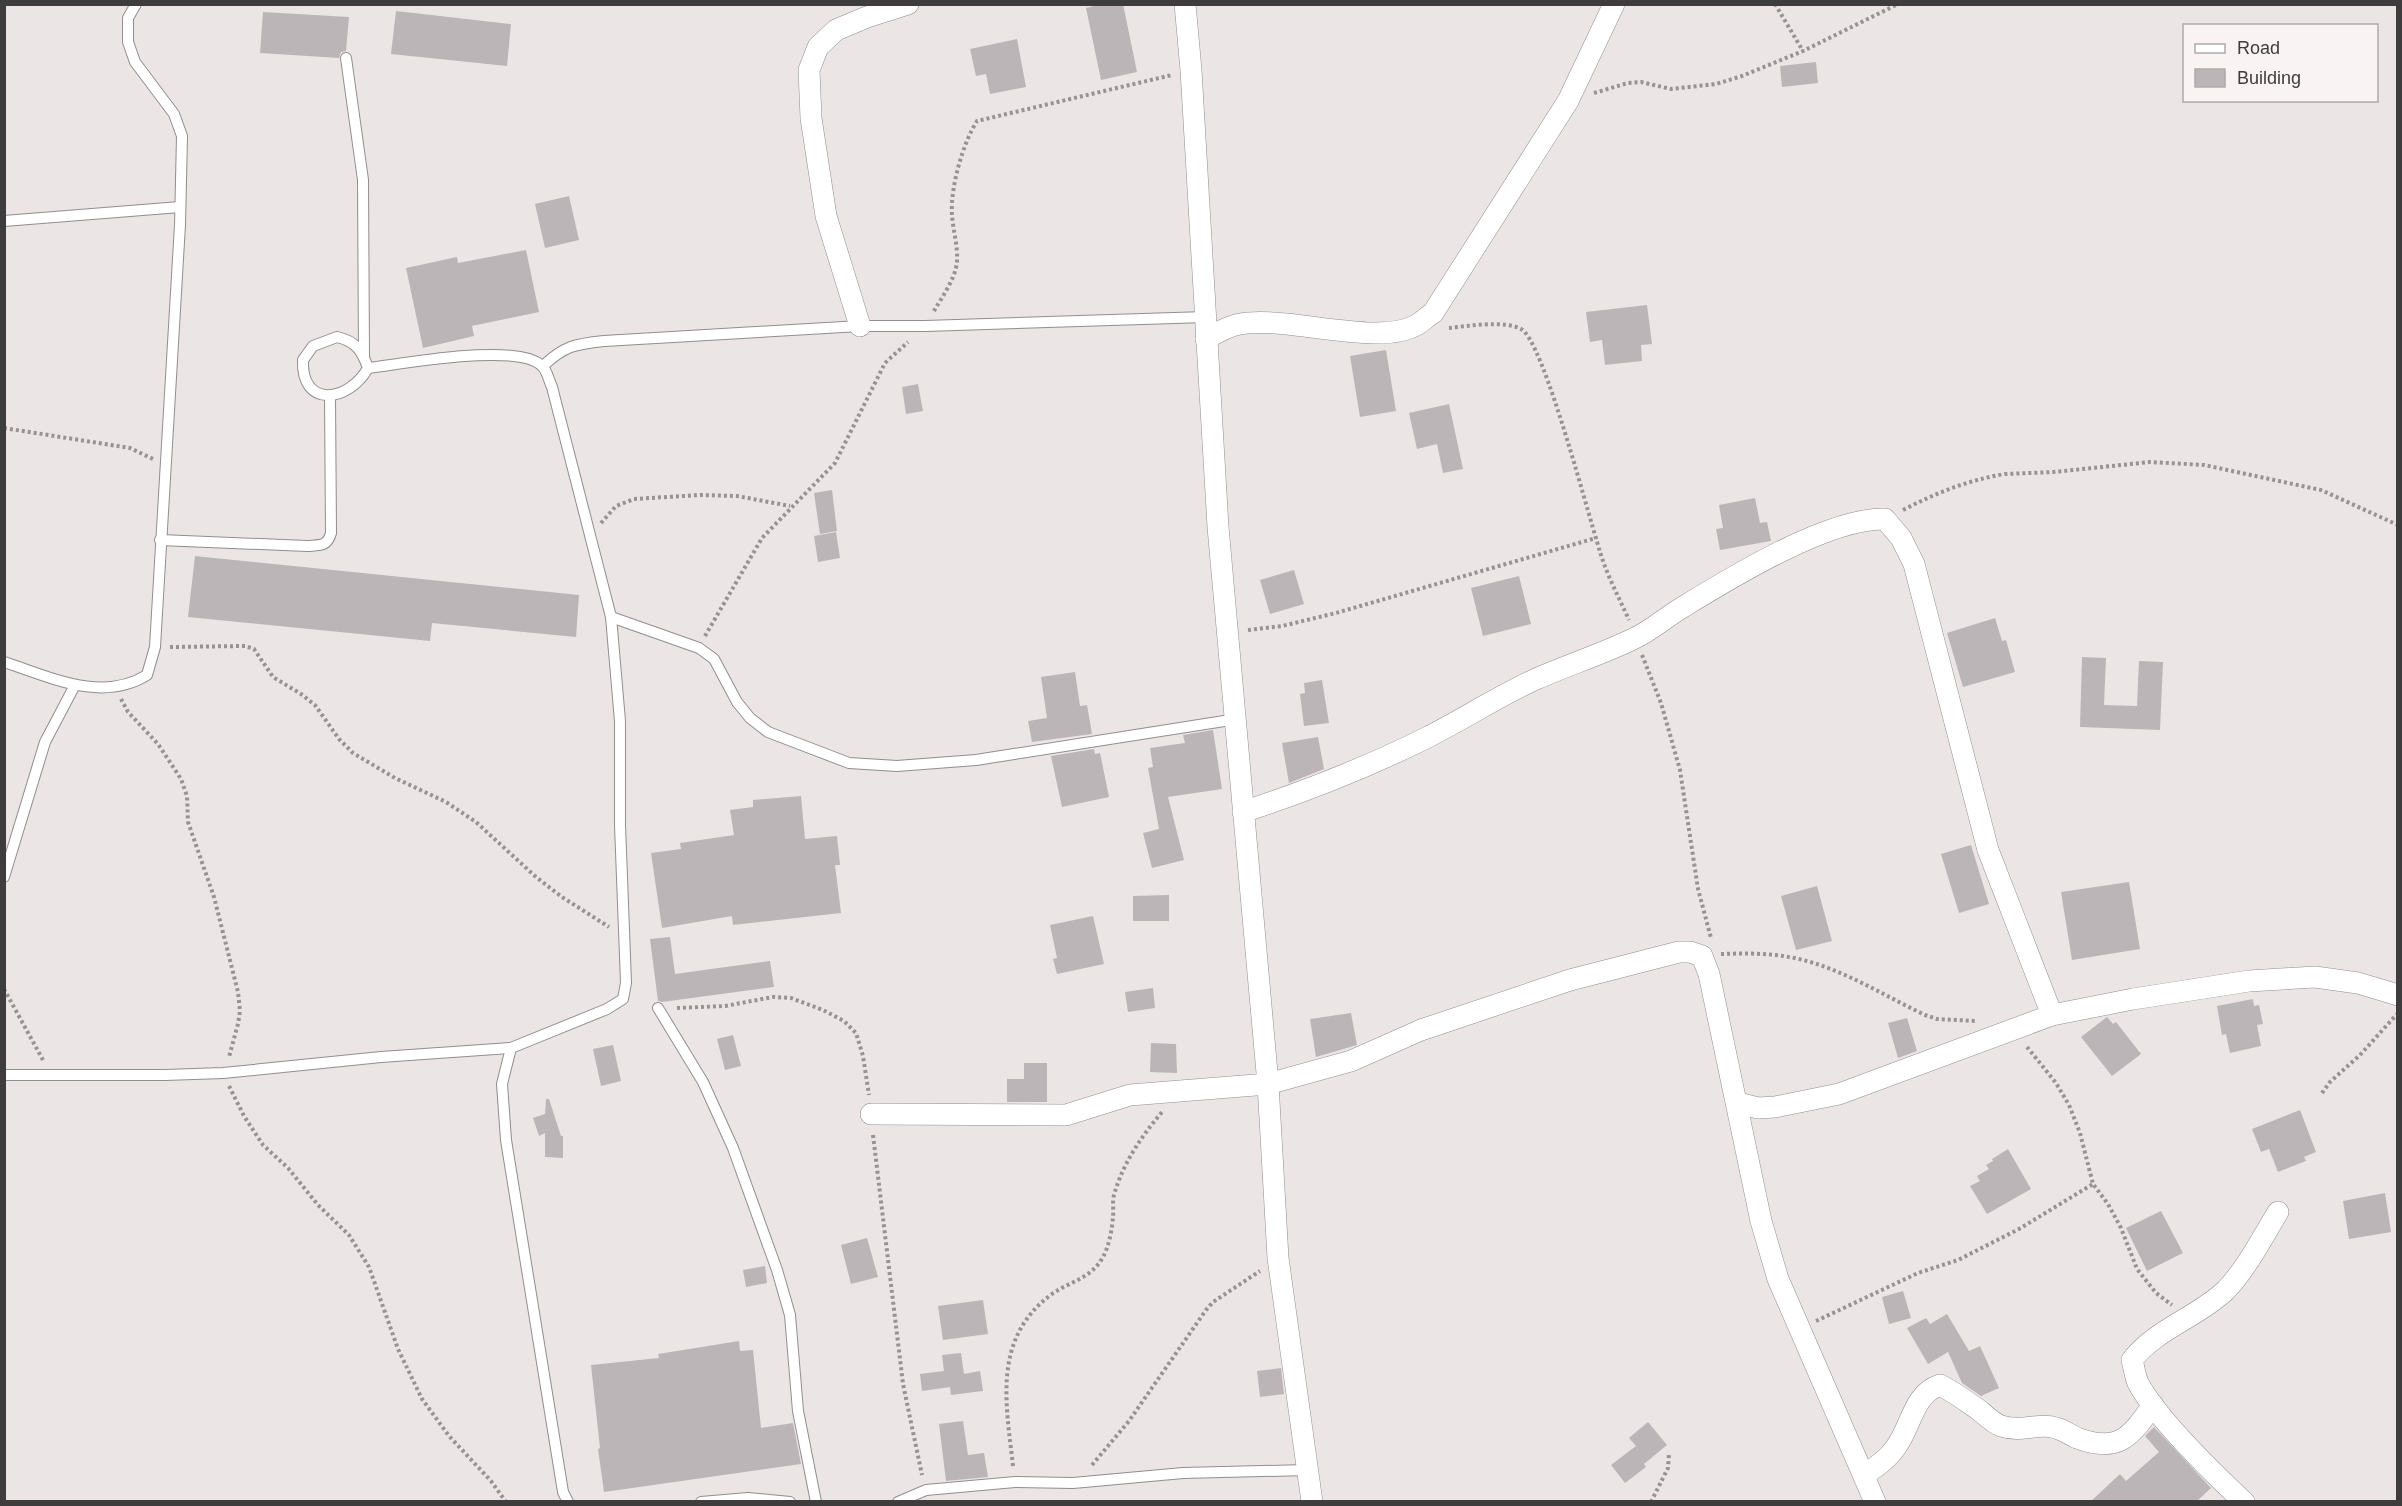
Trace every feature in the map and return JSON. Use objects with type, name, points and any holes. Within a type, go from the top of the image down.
[{"type":"street","points":[[860,326],[826,216],[811,118],[809,70],[818,47],[836,30],[908,4]]},
{"type":"street","points":[[1185,4],[1227,632],[1237,719],[1243,812],[1268,1084],[1278,1258],[1312,1502]]},
{"type":"street","points":[[1206,339],[1229,327],[1249,323],[1373,333],[1399,332],[1417,325],[1432,313],[1568,101],[1614,4]]},
{"type":"street","points":[[1243,812],[1305,792],[1367,766],[1430,736],[1536,679],[1635,638],[1683,607],[1811,538],[1869,519],[1885,519],[1901,538],[1914,564],[1988,850],[2052,1015]]},
{"type":"street","points":[[871,1114],[1066,1115],[1130,1095],[1268,1084],[1351,1061],[1421,1030],[1570,980],[1679,952],[1708,955],[1709,974],[1738,1103],[1761,1221],[1778,1279],[1875,1502]]},
{"type":"street","points":[[1738,1103],[1758,1108],[1775,1107],[1839,1094],[2052,1015],[2214,986],[2280,979],[2338,979],[2397,995]]},
{"type":"street","points":[[2244,1502],[2152,1405],[2137,1381],[2132,1360],[2143,1346],[2189,1318],[2225,1290],[2249,1259],[2278,1212]]},
{"type":"street","points":[[1864,1475],[1884,1461],[1896,1447],[1921,1396],[1929,1388],[1940,1384],[1953,1391],[1999,1426],[2016,1430],[2046,1426],[2097,1442],[2119,1442],[2134,1432],[2152,1405]]},
{"type":"lane","points":[[4,662],[75,685],[115,688],[133,684],[147,675],[152,663],[155,647],[182,136],[174,114],[135,62],[128,42],[128,18],[136,4]]},
{"type":"lane","points":[[346,58],[363,180],[364,356]]},
{"type":"lane","points":[[4,220],[180,207]]},
{"type":"lane","points":[[543,366],[558,352],[573,344],[583,343],[860,326],[1206,317]]},
{"type":"lane","points":[[337,337],[356,345],[364,356],[368,368],[361,380],[340,394],[330,396],[320,394],[304,379],[303,360],[307,352],[324,340],[337,337]]},
{"type":"lane","points":[[4,1075],[223,1073],[381,1057],[511,1048],[607,1009],[623,999],[626,983],[620,825],[620,721],[610,617],[552,387],[543,366],[528,358],[495,353],[368,368]]},
{"type":"lane","points":[[160,540],[306,546],[323,545],[328,542],[331,533],[330,396]]},
{"type":"lane","points":[[610,617],[699,648],[714,659],[737,702],[750,718],[768,732],[849,763],[897,766],[976,760],[1237,719]]},
{"type":"lane","points":[[4,877],[45,742],[75,685]]},
{"type":"lane","points":[[658,1008],[712,1101],[733,1148],[777,1270],[790,1315],[798,1411],[816,1502]]},
{"type":"lane","points":[[511,1048],[502,1084],[506,1140],[563,1492],[568,1502]]},
{"type":"lane","points":[[898,1502],[926,1490],[1015,1482],[1073,1483],[1183,1473],[1307,1470]]},
{"type":"lane","points":[[701,1502],[748,1498],[790,1502]]},
{"type":"path","points":[[1775,4],[1803,51]]},
{"type":"path","points":[[1568,101],[1628,83],[1641,82],[1671,89],[1716,84],[1803,51],[1898,4]]},
{"type":"path","points":[[699,648],[762,538],[835,463],[885,363],[925,326],[946,290],[957,262],[952,197],[971,131],[978,121],[1191,70]]},
{"type":"path","points":[[1442,328],[1485,325],[1523,329],[1540,359],[1604,563],[1661,703],[1680,770],[1708,955],[1760,953],[1804,960],[1840,973],[1925,1015],[1937,1019],[1970,1019],[2009,1030],[2032,1052],[2069,1105],[2080,1133],[2093,1184],[2112,1212],[2145,1282],[2189,1318]]},
{"type":"path","points":[[4,428],[130,448],[165,465]]},
{"type":"path","points":[[1885,519],[1947,488],[1980,478],[2005,474],[2172,462],[2204,465],[2321,490],[2397,525]]},
{"type":"path","points":[[591,536],[615,506],[634,499],[700,495],[737,496],[791,506]]},
{"type":"path","points":[[1227,632],[1282,626],[1336,613],[1596,538]]},
{"type":"path","points":[[155,647],[245,646],[254,649],[273,676],[315,705],[339,739],[353,753],[394,778],[446,802],[476,822],[536,877],[562,897],[625,937]]},
{"type":"path","points":[[115,688],[128,712],[158,744],[181,779],[187,796],[188,822],[214,897],[238,992],[240,1011],[238,1024],[223,1073],[244,1116],[263,1145],[288,1168],[318,1205],[349,1235],[369,1267],[398,1349],[422,1399],[448,1436],[491,1480],[506,1502]]},
{"type":"path","points":[[4,989],[51,1075]]},
{"type":"path","points":[[658,1008],[725,1006],[773,996],[791,998],[844,1021],[856,1033],[863,1056],[871,1114],[903,1384],[926,1490]]},
{"type":"path","points":[[2322,1093],[2397,1014]]},
{"type":"path","points":[[1015,1482],[1006,1372],[1011,1349],[1021,1327],[1042,1303],[1053,1293],[1083,1279],[1095,1269],[1103,1256],[1113,1219],[1113,1196],[1132,1151],[1180,1091]]},
{"type":"path","points":[[1799,1329],[1918,1272],[1958,1260],[2019,1229],[2093,1184]]},
{"type":"path","points":[[1073,1483],[1101,1456],[1129,1421],[1213,1302],[1278,1258]]},
{"type":"path","points":[[1651,1502],[1668,1468],[1669,1453]]},
{"type":"building","points":[[1102,4],[1123,4],[1137,72],[1101,80],[1086,8]]},
{"type":"building","points":[[396,11],[511,24],[507,66],[391,54]]},
{"type":"building","points":[[263,12],[349,17],[346,51],[341,52],[339,58],[260,53]]},
{"type":"building","points":[[1017,39],[1026,87],[990,94],[986,74],[976,76],[970,49]]},
{"type":"building","points":[[1816,62],[1818,83],[1782,87],[1780,66]]},
{"type":"building","points":[[569,196],[579,240],[545,248],[535,204]]},
{"type":"building","points":[[526,250],[539,312],[472,326],[474,336],[423,348],[406,268],[457,257],[458,263]]},
{"type":"building","points":[[1647,305],[1652,344],[1641,345],[1642,361],[1605,365],[1602,340],[1590,342],[1586,312]]},
{"type":"building","points":[[1386,350],[1396,411],[1360,417],[1350,356]]},
{"type":"building","points":[[918,384],[923,411],[906,414],[902,387]]},
{"type":"building","points":[[1449,404],[1463,469],[1443,473],[1437,444],[1417,449],[1409,413]]},
{"type":"building","points":[[832,490],[837,531],[820,534],[814,493]]},
{"type":"building","points":[[1755,498],[1760,523],[1767,522],[1771,541],[1720,550],[1716,529],[1723,528],[1719,505]]},
{"type":"building","points":[[836,532],[840,558],[818,562],[814,536]]},
{"type":"building","points":[[195,556],[579,595],[576,637],[432,623],[430,641],[188,617]]},
{"type":"building","points":[[1294,570],[1304,604],[1270,614],[1260,580]]},
{"type":"building","points":[[1519,576],[1531,624],[1483,636],[1471,588]]},
{"type":"building","points":[[1995,618],[2002,641],[2006,640],[2015,672],[1963,687],[1947,633]]},
{"type":"building","points":[[2082,657],[2106,658],[2104,705],[2137,706],[2139,661],[2163,662],[2160,730],[2080,727]]},
{"type":"building","points":[[1075,672],[1080,706],[1087,705],[1092,734],[1032,742],[1028,721],[1047,718],[1041,677]]},
{"type":"building","points":[[1322,680],[1329,723],[1304,726],[1300,694],[1305,693],[1304,683]]},
{"type":"building","points":[[1213,730],[1222,789],[1168,797],[1184,860],[1152,868],[1143,833],[1159,829],[1148,768],[1153,767],[1150,748],[1185,743],[1183,735]]},
{"type":"building","points":[[1318,737],[1324,769],[1289,783],[1282,743]]},
{"type":"building","points":[[1094,749],[1095,754],[1100,753],[1109,797],[1062,807],[1051,756]]},
{"type":"building","points":[[801,796],[805,839],[837,836],[840,865],[835,865],[841,913],[733,925],[732,916],[662,928],[651,853],[681,849],[680,843],[734,835],[730,810],[753,807],[753,800]]},
{"type":"building","points":[[1971,845],[1989,904],[1959,913],[1941,854]]},
{"type":"building","points":[[2129,882],[2140,949],[2072,960],[2061,892]]},
{"type":"building","points":[[1817,886],[1832,941],[1796,950],[1781,896]]},
{"type":"building","points":[[1169,895],[1169,921],[1133,921],[1133,896]]},
{"type":"building","points":[[1093,916],[1104,964],[1057,974],[1053,959],[1057,958],[1050,925]]},
{"type":"building","points":[[670,937],[675,974],[770,961],[774,987],[658,1001],[650,939]]},
{"type":"building","points":[[1153,988],[1155,1008],[1128,1012],[1125,992]]},
{"type":"building","points":[[2253,999],[2254,1006],[2259,1005],[2263,1024],[2257,1025],[2261,1046],[2230,1053],[2226,1034],[2222,1035],[2217,1006]]},
{"type":"building","points":[[1351,1013],[1357,1045],[1316,1057],[1310,1019]]},
{"type":"building","points":[[2107,1017],[2113,1024],[2116,1022],[2141,1054],[2112,1076],[2081,1037]]},
{"type":"building","points":[[1907,1018],[1917,1051],[1898,1058],[1888,1023]]},
{"type":"building","points":[[733,1035],[741,1066],[725,1070],[717,1039]]},
{"type":"building","points":[[1151,1043],[1176,1044],[1177,1073],[1150,1072]]},
{"type":"building","points":[[613,1045],[621,1081],[601,1086],[593,1049]]},
{"type":"building","points":[[1024,1063],[1047,1063],[1047,1102],[1007,1102],[1007,1079],[1024,1079]]},
{"type":"building","points":[[546,1099],[549,1099],[561,1136],[563,1136],[563,1158],[545,1157],[545,1133],[539,1136],[533,1118],[545,1114]]},
{"type":"building","points":[[2300,1110],[2316,1152],[2304,1157],[2306,1161],[2278,1172],[2269,1149],[2261,1152],[2252,1129]]},
{"type":"building","points":[[2008,1149],[2031,1189],[1987,1214],[1970,1186],[1980,1181],[1977,1176],[1989,1169],[1986,1165],[1993,1161],[1992,1159]]},
{"type":"building","points":[[2385,1193],[2391,1232],[2349,1239],[2343,1201]]},
{"type":"building","points":[[2161,1211],[2183,1253],[2147,1271],[2126,1228]]},
{"type":"building","points":[[867,1238],[878,1277],[851,1284],[841,1245]]},
{"type":"building","points":[[765,1266],[767,1283],[746,1287],[743,1270]]},
{"type":"building","points":[[1903,1291],[1911,1318],[1889,1324],[1882,1297]]},
{"type":"building","points":[[983,1300],[988,1334],[943,1340],[938,1306]]},
{"type":"building","points":[[1947,1314],[1969,1351],[1980,1346],[1999,1388],[1981,1396],[1962,1383],[1948,1352],[1928,1364],[1907,1328],[1926,1318],[1930,1324]]},
{"type":"building","points":[[739,1341],[740,1351],[753,1350],[761,1428],[793,1423],[801,1464],[604,1492],[591,1365],[659,1358],[658,1354]]},
{"type":"building","points":[[961,1353],[964,1374],[980,1371],[983,1391],[951,1395],[950,1387],[922,1391],[920,1374],[944,1371],[942,1355]]},
{"type":"building","points":[[1281,1368],[1284,1394],[1260,1397],[1257,1371]]},
{"type":"building","points":[[963,1421],[968,1455],[984,1453],[988,1477],[946,1481],[939,1424]]},
{"type":"building","points":[[1648,1422],[1667,1445],[1644,1464],[1646,1467],[1625,1483],[1611,1465],[1636,1446],[1629,1438]]},
{"type":"building","points":[[2154,1427],[2211,1488],[2196,1502],[2090,1502],[2120,1474],[2126,1481],[2159,1452],[2145,1436]]}]
